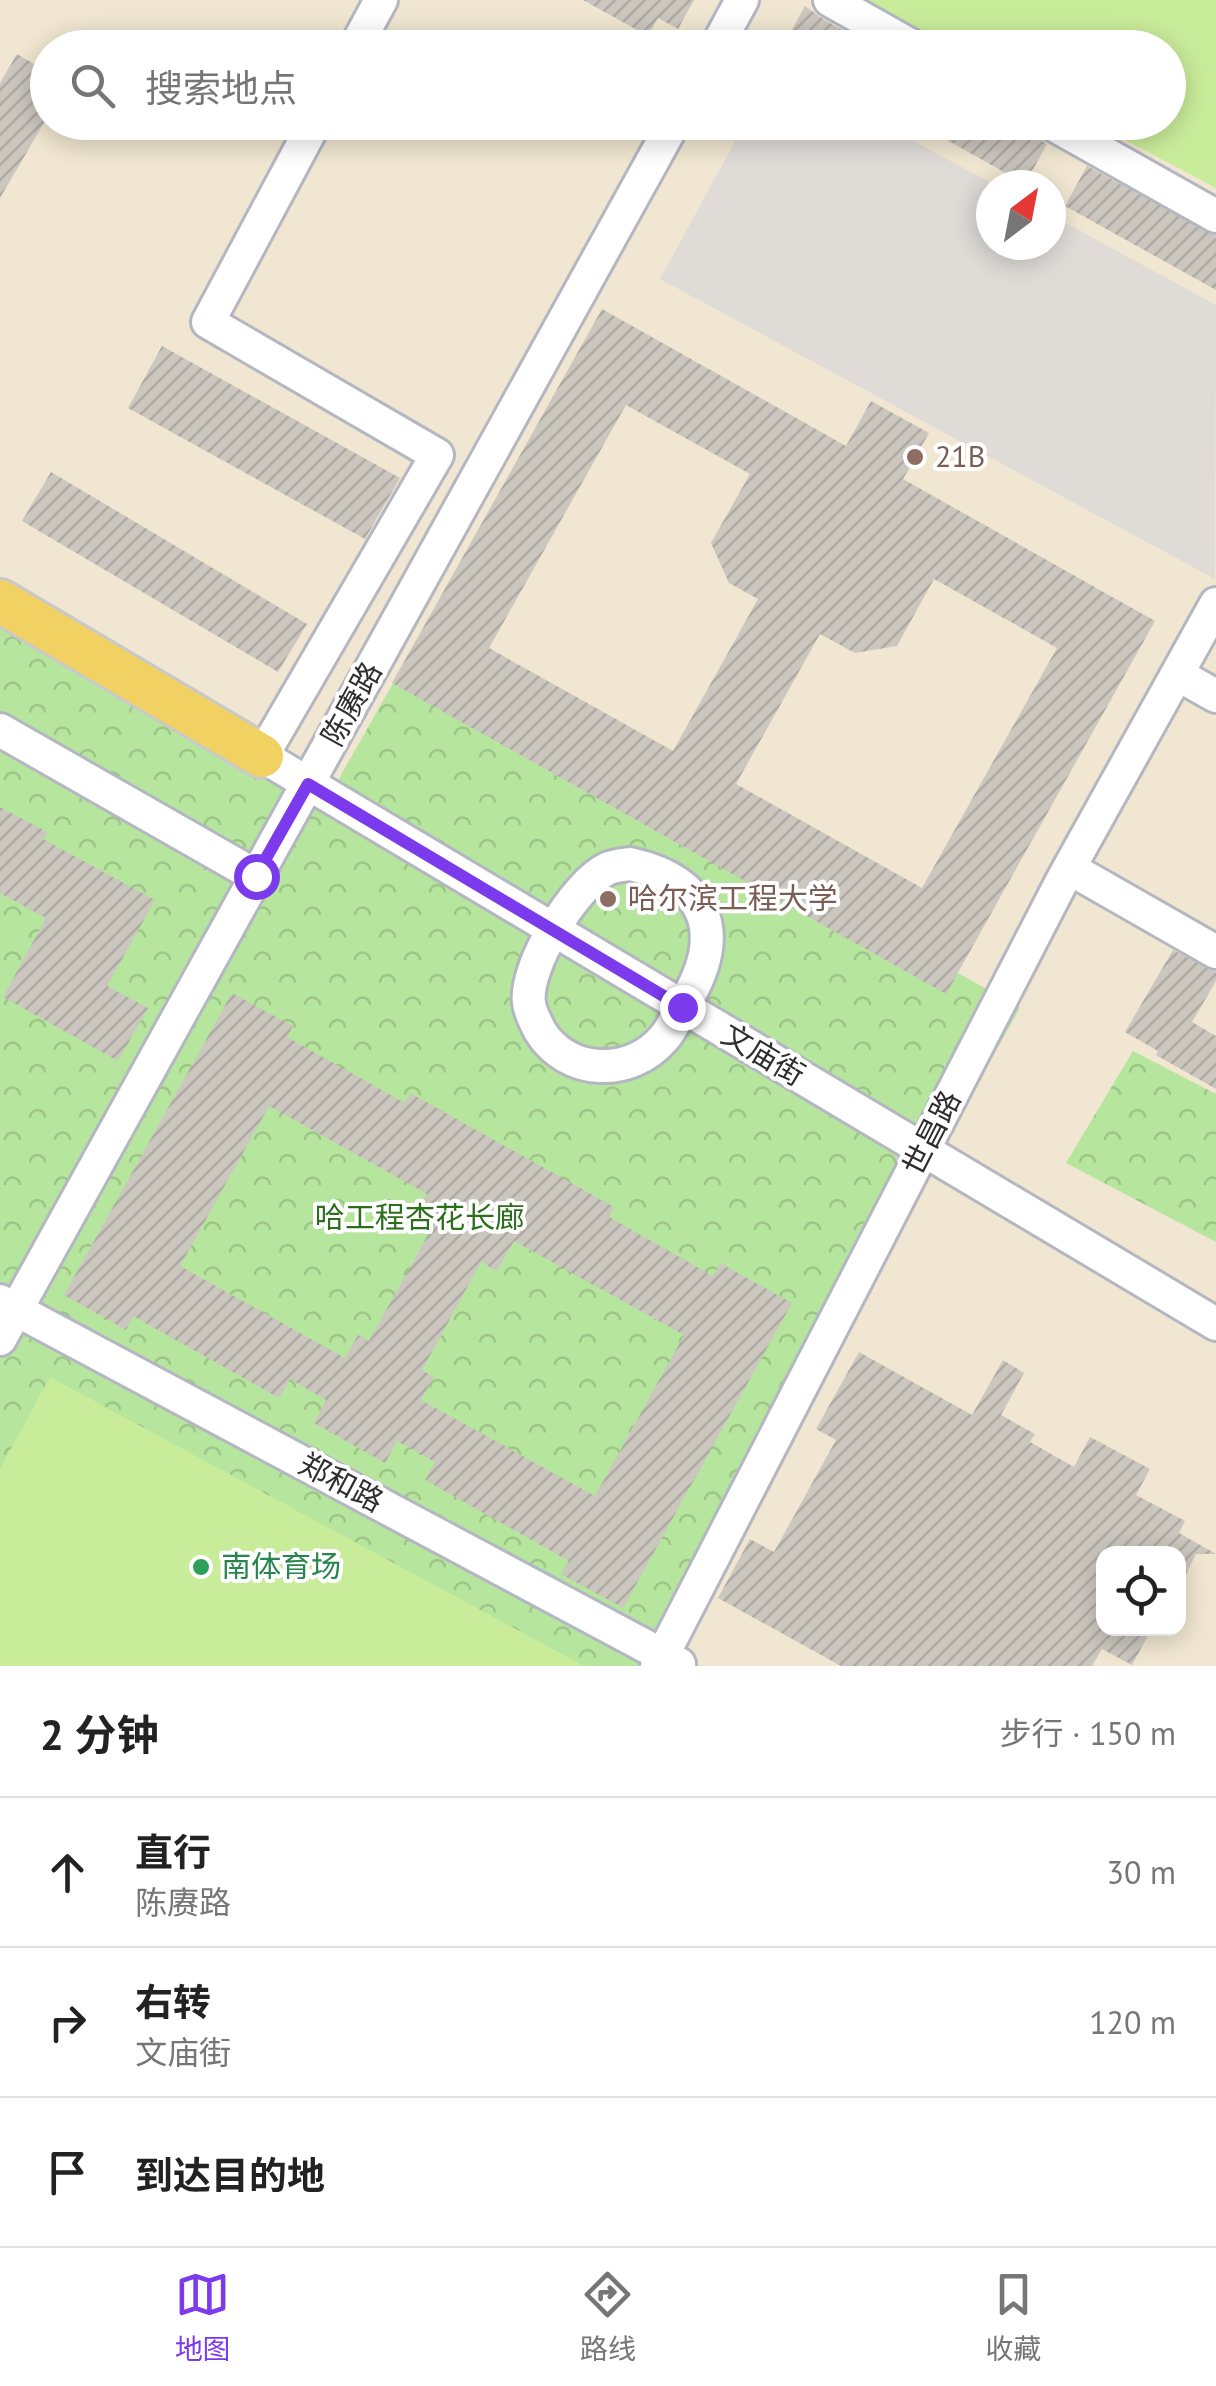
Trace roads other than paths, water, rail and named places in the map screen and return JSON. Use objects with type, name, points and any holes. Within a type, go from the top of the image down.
[{"type":"main road","name":"文庙街","points":[[0,601],[262,756]]},
{"type":"street","points":[[364,30],[380,0]]},
{"type":"street","points":[[726,30],[742,0]]},
{"type":"street","points":[[830,0],[882,30]]},
{"type":"street","points":[[262,756],[438,455],[208,322],[305,140]]},
{"type":"street","name":"陈赓路","points":[[0,1339],[8,1305],[308,784],[664,140]]},
{"type":"street","points":[[1080,140],[1216,216]]},
{"type":"street","name":"世昌路","points":[[668,1662],[923,1150],[1069,868],[1216,604]]},
{"type":"street","points":[[1177,674],[1216,696]]},
{"type":"street","points":[[0,730],[256,876]]},
{"type":"street","name":"文庙街","points":[[262,756],[1216,1324]]},
{"type":"street","points":[[630,864],[651,868],[694,897],[709,934],[708,955],[682,1007],[664,1039],[641,1056],[615,1066],[593,1068],[570,1060],[548,1043],[535,1022],[528,1001],[537,961],[568,906],[607,869],[630,864]]},
{"type":"street","points":[[1069,868],[1216,952]]},
{"type":"street","name":"郑和路","points":[[8,1305],[668,1662]]},
{"type":"place","name":"21B","points":[[915,457]]},
{"type":"place","name":"哈尔滨工程大学","points":[[608,899]]},
{"type":"place","name":"南体育场","points":[[201,1567]]},
{"type":"park label","name":"哈工程杏花长廊","points":[[420,1218]]}]
